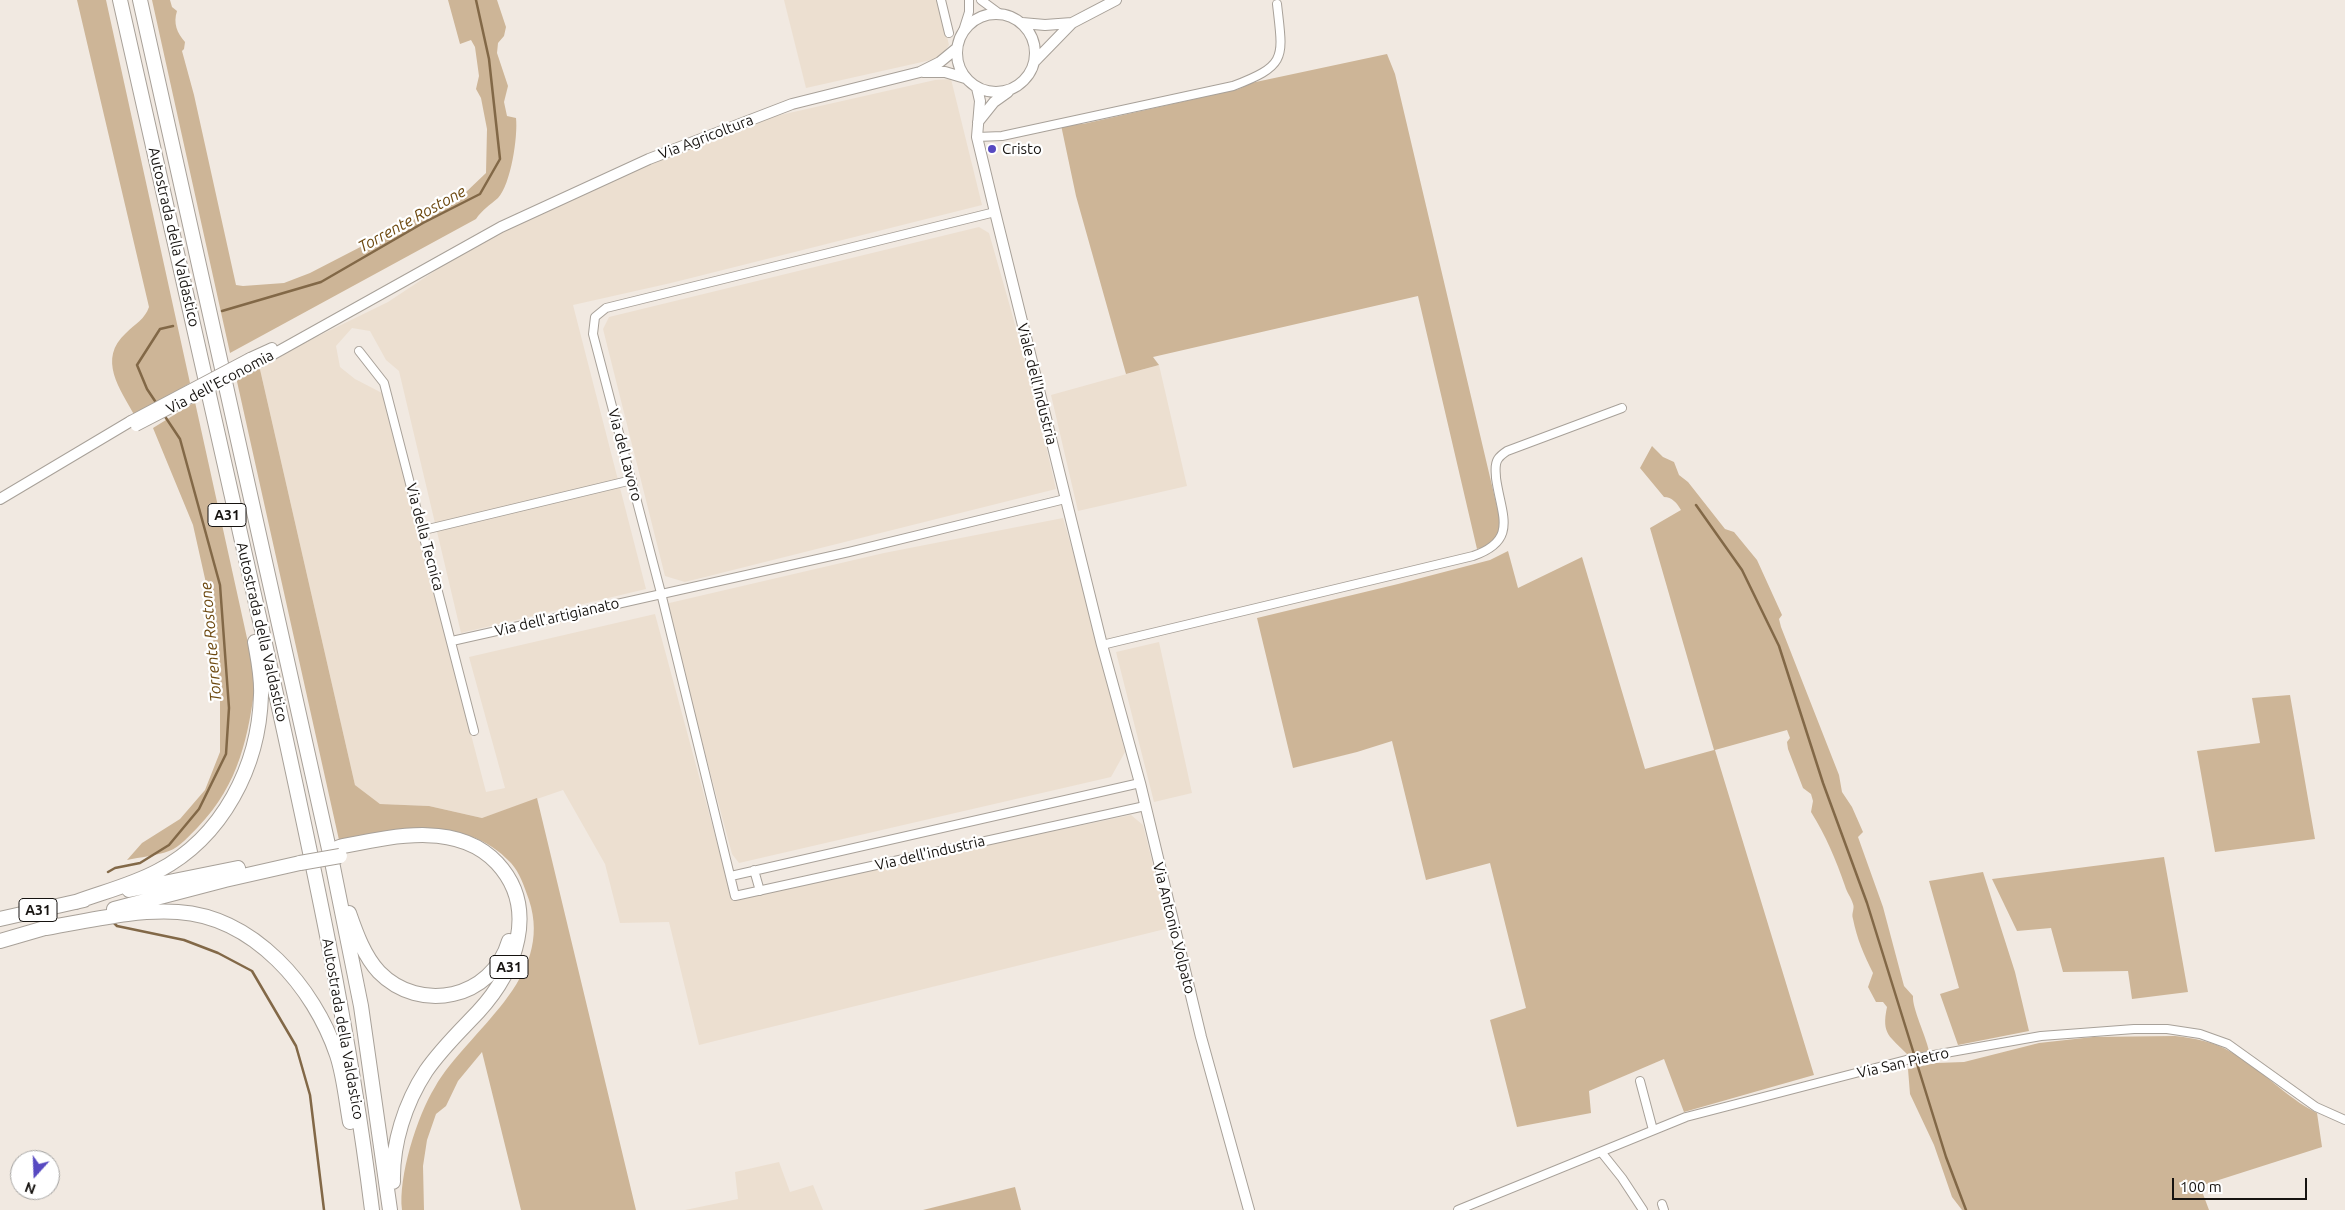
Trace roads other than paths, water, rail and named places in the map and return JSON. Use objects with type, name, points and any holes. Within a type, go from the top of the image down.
[{"type":"highway","name":"Autostrada della Valdastico","points":[[120,0],[318,894],[354,1090],[372,1210]]},
{"type":"highway","name":"Autostrada della Valdastico","points":[[140,0],[337,857],[361,1006],[390,1210]]},
{"type":"highway","name":"A31","points":[[76,902],[151,874],[192,848],[228,806],[245,773],[255,742],[261,700],[259,665],[206,416],[196,337]]},
{"type":"highway","name":"A31","points":[[337,857],[412,835],[436,836],[458,840],[478,848],[493,858],[511,882],[520,905],[521,924],[517,944],[502,979],[480,1010],[449,1041],[425,1072],[408,1107],[397,1139],[392,1167],[394,1210]]},
{"type":"highway","name":"A31","points":[[0,919],[76,902],[300,859],[337,857],[386,846],[428,842],[451,846],[482,861],[502,883],[512,912],[513,922],[507,947],[496,968],[471,988],[450,996],[420,996],[393,984],[378,971],[367,955],[354,927],[337,857]]},
{"type":"highway","name":"A31","points":[[0,941],[300,859]]},
{"type":"highway","name":"A31","points":[[46,928],[120,916],[179,912],[209,919],[227,926],[269,953],[290,971],[308,995],[337,1056],[368,1210]]},
{"type":"main road","points":[[1035,60],[1072,23],[1116,0]]},
{"type":"main road","points":[[1020,85],[999,93],[977,88],[965,78],[957,58],[957,48],[962,34],[978,18],[1000,14],[1022,23],[1045,25],[1072,23]]},
{"type":"main road","points":[[977,123],[994,102],[1020,85],[1032,70],[1035,60],[1033,40],[1022,23]]},
{"type":"main road","name":"Via Agricoltura","points":[[501,227],[649,159],[792,104],[920,72],[940,62],[957,48]]},
{"type":"main road","name":"Via Agricoltura","points":[[920,72],[945,72],[965,78]]},
{"type":"main road","name":"Viale dell'Industria","points":[[977,88],[980,101],[977,137],[1102,645]]},
{"type":"main road","name":"Via dell'Economia","points":[[0,499],[109,434],[133,424],[327,323],[501,227]]},
{"type":"main road","name":"Via Antonio Volpato","points":[[1102,645],[1146,806],[1201,1037],[1249,1210]]},
{"type":"street","points":[[941,0],[949,33]]},
{"type":"street","points":[[962,34],[970,12],[969,0]]},
{"type":"street","points":[[981,0],[1000,14]]},
{"type":"street","points":[[977,137],[1002,136],[1031,130],[1234,86],[1256,77],[1269,70],[1279,59],[1282,46],[1277,4]]},
{"type":"street","name":"Via del Lavoro","points":[[662,593],[593,334],[595,316],[606,308],[995,212]]},
{"type":"street","name":"Via della Tecnica","points":[[359,351],[384,383],[424,530],[474,731]]},
{"type":"street","points":[[1102,645],[1473,556],[1490,550],[1504,530],[1505,519],[1496,474],[1498,459],[1507,451],[1622,408]]},
{"type":"street","points":[[424,530],[632,480]]},
{"type":"street","points":[[662,593],[849,552],[1065,499]]},
{"type":"street","name":"Via dell'artigianato","points":[[452,641],[662,593]]},
{"type":"street","name":"Via dell'industria","points":[[662,593],[735,896],[1146,806]]},
{"type":"street","name":"Via dell'industria","points":[[731,876],[1140,783]]},
{"type":"street","points":[[754,870],[760,891]]},
{"type":"street","name":"Via San Pietro","points":[[1458,1210],[1602,1153],[1686,1117],[1906,1060],[2012,1041],[2074,1033],[2167,1029],[2200,1034],[2228,1044],[2316,1107],[2345,1120]]},
{"type":"street","points":[[1642,1083],[1653,1130]]},
{"type":"street","points":[[1602,1153],[1622,1178],[1643,1210]]},
{"type":"waterway","name":"Torrente Rostone","points":[[222,311],[321,282],[423,223],[480,194],[500,159],[489,59],[476,0]]},
{"type":"waterway","name":"Torrente Rostone","points":[[157,404],[147,389],[137,365],[160,329],[173,326]]},
{"type":"waterway","name":"Torrente Rostone","points":[[108,872],[115,868],[140,863],[169,845],[199,809],[226,754],[229,708],[220,585],[180,439],[164,415]]},
{"type":"waterway","points":[[1696,505],[1742,570],[1779,646],[1823,783],[1867,903],[1946,1157],[1966,1210]]},
{"type":"waterway","name":"Torrente Rostone","points":[[113,922],[117,926],[184,940],[218,953],[252,971],[296,1046],[310,1095],[324,1210]]},
{"type":"place","name":"Cristo","points":[[992,149]]}]
